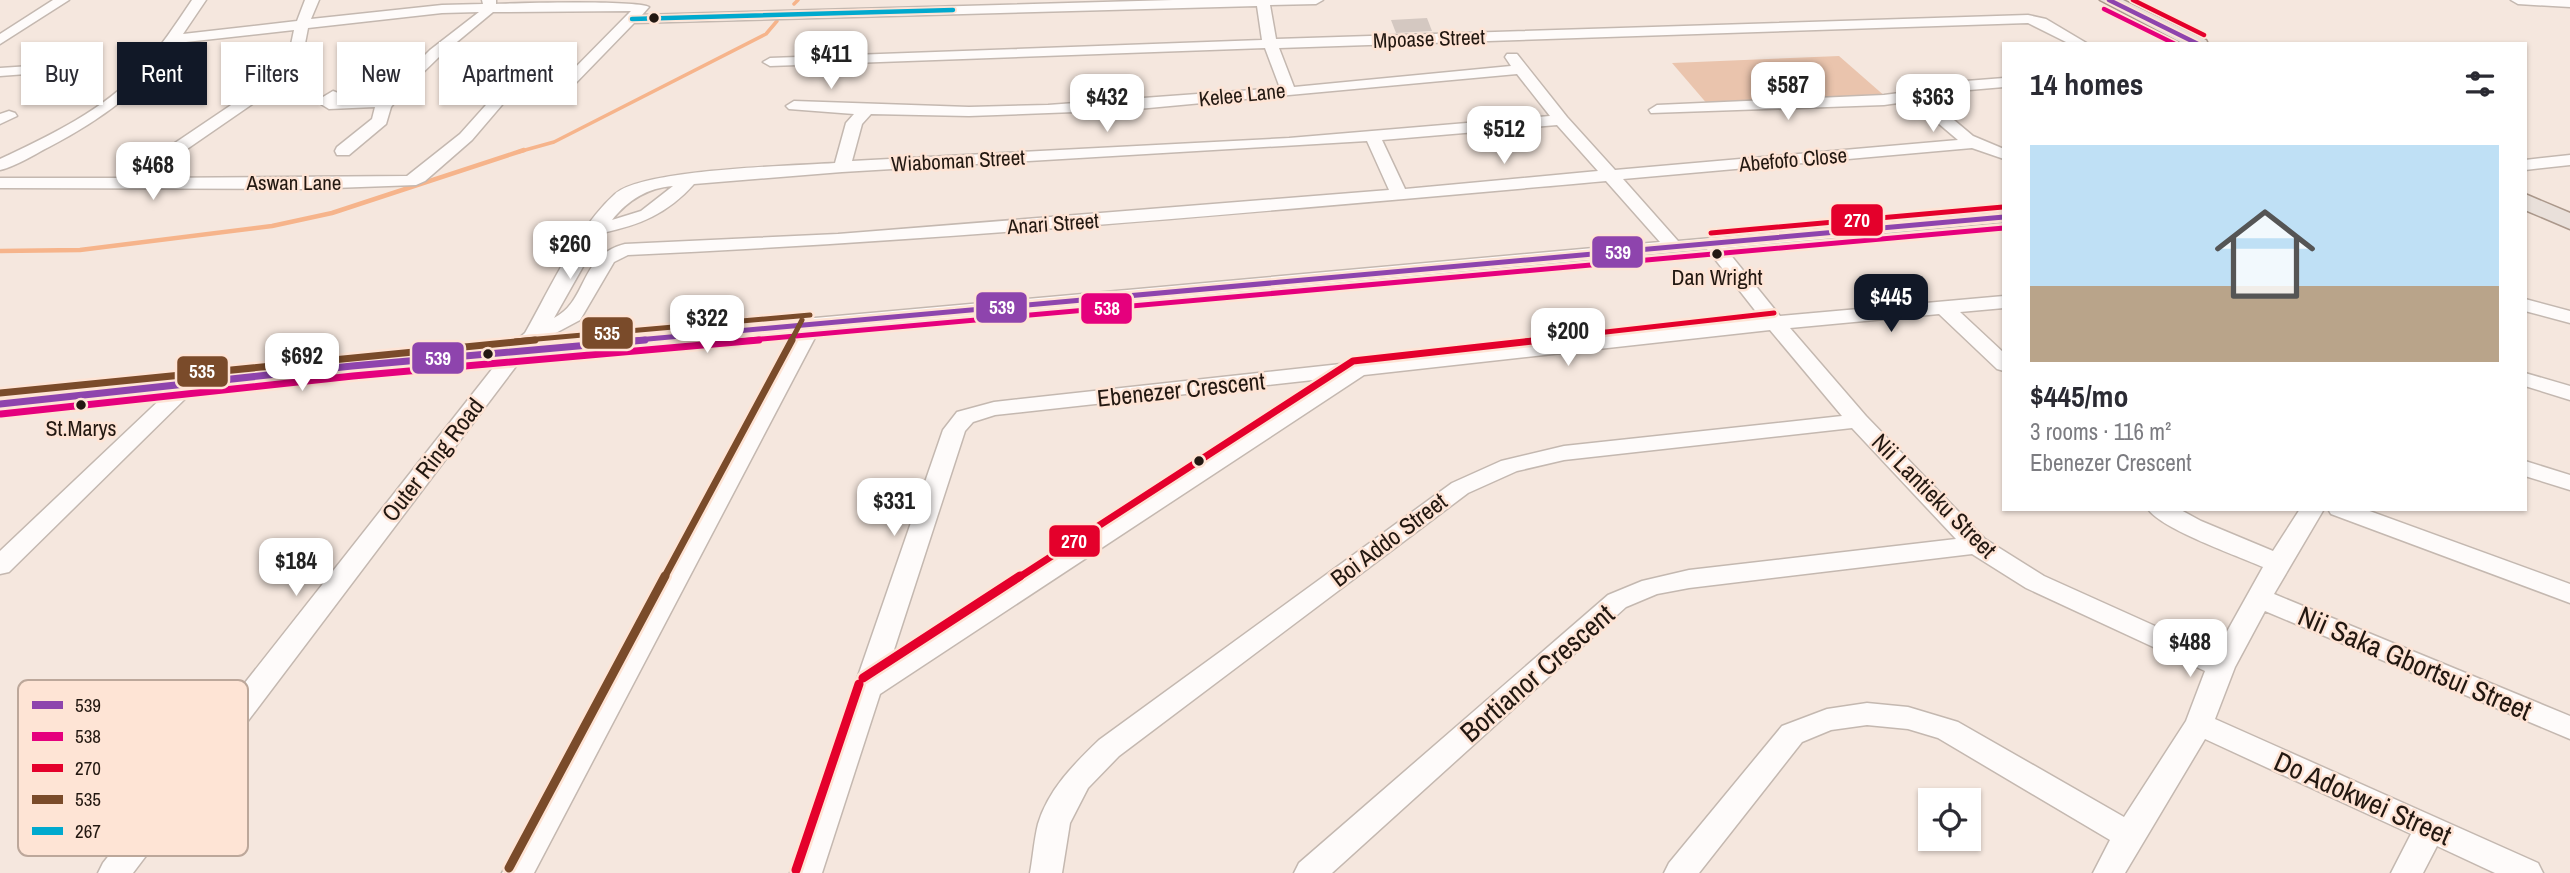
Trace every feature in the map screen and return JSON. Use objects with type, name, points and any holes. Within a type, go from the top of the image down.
[{"type":"main road","points":[[2109,0],[2195,42]]},
{"type":"main road","points":[[2527,202],[2570,222]]},
{"type":"street","points":[[0,40],[62,0]]},
{"type":"street","points":[[0,165],[45,144],[92,115],[139,80],[199,0]]},
{"type":"street","points":[[127,183],[288,73],[294,64],[302,25],[312,0]]},
{"type":"street","points":[[812,15],[820,0]]},
{"type":"street","points":[[632,19],[812,15],[956,5],[1316,0]]},
{"type":"street","points":[[2518,0],[2570,3]]},
{"type":"street","points":[[1263,1],[1270,44],[1288,90]]},
{"type":"street","points":[[172,39],[490,3],[583,3],[642,8],[577,74]]},
{"type":"street","points":[[425,63],[485,14],[490,3]]},
{"type":"street","name":"Mpoase Street","points":[[770,62],[1496,37],[1746,32],[2028,19],[2041,22],[2077,42]]},
{"type":"street","points":[[0,31],[23,24]]},
{"type":"street","points":[[1496,37],[1561,120],[1673,246]]},
{"type":"street","name":"Kelee Lane","points":[[794,106],[865,111],[996,113],[1228,99],[1288,90],[1521,69]]},
{"type":"street","points":[[0,72],[21,71]]},
{"type":"street","points":[[1915,96],[1915,90],[2002,82]]},
{"type":"street","points":[[333,96],[328,100],[329,104],[337,104]]},
{"type":"street","points":[[1657,110],[1884,100],[1915,96],[1974,143],[2002,154]]},
{"type":"street","points":[[344,151],[380,121],[384,105]]},
{"type":"street","name":"Aswan Lane","points":[[0,183],[306,184],[410,181],[419,177],[466,137],[494,105]]},
{"type":"street","points":[[842,167],[854,123],[865,111]]},
{"type":"street","name":"Wiaboman Street","points":[[648,185],[689,179],[842,167],[1373,137],[1561,120]]},
{"type":"street","points":[[1373,137],[1399,194]]},
{"type":"street","name":"Abefofo Close","points":[[1612,176],[1974,143]]},
{"type":"street","points":[[2527,165],[2570,159]]},
{"type":"street","name":"Anari Street","points":[[525,344],[573,316],[607,258],[625,250],[859,239],[1612,176]]},
{"type":"street","points":[[595,229],[641,219],[654,213],[689,179]]},
{"type":"street","name":"Outer Ring Road","points":[[248,701],[525,344],[595,229],[624,196],[648,185]]},
{"type":"street","points":[[0,404],[525,344],[811,325],[2002,217]]},
{"type":"street","name":"Nii Lantieku Street","points":[[1712,243],[1774,323],[1858,421],[1976,545],[2035,582],[2221,667]]},
{"type":"street","name":"Ebenezer Crescent","points":[[806,873],[954,430],[965,417],[994,409],[1774,323],[2002,302]]},
{"type":"street","points":[[2527,306],[2570,317]]},
{"type":"street","points":[[1944,308],[2002,363]]},
{"type":"street","points":[[518,873],[811,325]]},
{"type":"street","points":[[869,687],[1357,371]]},
{"type":"street","points":[[2527,380],[2570,393]]},
{"type":"street","points":[[0,566],[189,383]]},
{"type":"street","name":"Boi Addo Street","points":[[1046,873],[1054,823],[1077,780],[1109,748],[1460,488],[1509,466],[1564,453],[1858,421]]},
{"type":"street","points":[[2527,469],[2570,483]]},
{"type":"street","points":[[2164,511],[2193,527],[2278,563]]},
{"type":"street","points":[[2109,873],[2129,835],[2199,724],[2221,667],[2278,563],[2311,511]]},
{"type":"street","points":[[2345,511],[2570,594]]},
{"type":"street","name":"Bortianor Crescent","points":[[1310,873],[1617,601],[1651,587],[1689,579],[1976,545]]},
{"type":"street","name":"Nii Saka Gbortsui Street","points":[[2259,598],[2570,728]]},
{"type":"street","points":[[1680,873],[1792,734],[1827,720],[1867,714],[1908,718],[1948,730],[2129,835]]},
{"type":"street","name":"Do Adokwei Street","points":[[2199,724],[2527,873]]},
{"type":"street","points":[[2407,873],[2430,828]]},
{"type":"street","name":"Outer Ring Road","points":[[114,873],[127,856]]},
{"type":"shaded area","points":[[1839,56],[1887,98],[1709,106],[1672,63]]},
{"type":"building","points":[[1427,18],[1432,31],[1396,33],[1391,20]]},
{"type":"waterway","points":[[794,4],[798,0]]},
{"type":"waterway","points":[[518,152],[554,142],[766,34],[777,21]]},
{"type":"waterway","points":[[0,251],[80,250],[272,226],[332,213],[524,150]]},
{"type":"transit line","name":"539","points":[[2109,0],[2194,42]]},
{"type":"transit line","name":"270","points":[[2133,0],[2204,35]]},
{"type":"transit line","name":"538","points":[[2104,9],[2171,42]]},
{"type":"transit line","name":"267","points":[[632,19],[953,10]]},
{"type":"transit line","name":"270","points":[[1711,233],[2002,207]]},
{"type":"transit line","name":"539","points":[[0,404],[352,366],[2002,217]]},
{"type":"transit line","name":"538","points":[[1,414],[353,376],[2002,228]]},
{"type":"transit line","name":"270","points":[[863,678],[1353,361],[1774,313]]},
{"type":"transit line","name":"535","points":[[0,393],[351,356],[810,315]]},
{"type":"transit line","name":"535","points":[[509,868],[802,320]]},
{"type":"transit line","name":"270","points":[[796,870],[859,684]]},
{"type":"place","name":"Dan Wright","points":[[1717,254]]},
{"type":"place","name":"St.Marys","points":[[81,405]]}]
